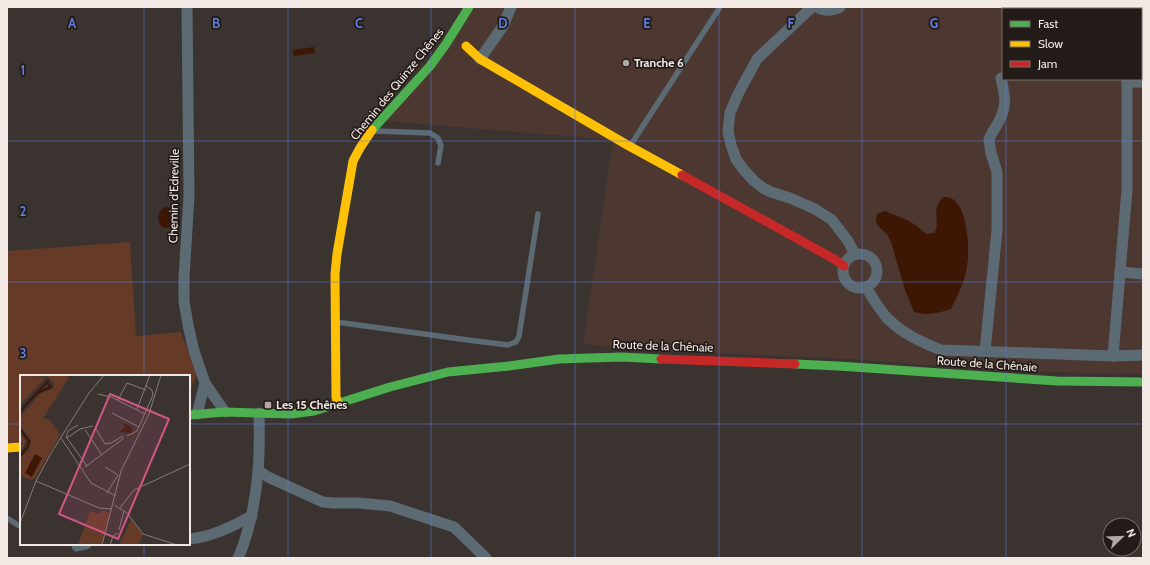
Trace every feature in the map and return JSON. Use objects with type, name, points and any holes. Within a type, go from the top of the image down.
[{"type":"street","name":"Chemin d'Edreville","points":[[187,7],[189,196],[184,301],[194,351],[205,383],[225,412]]},
{"type":"street","name":"Chemin des Quinze Chênes","points":[[338,403],[336,397],[335,274],[353,161],[357,150],[371,131],[430,66],[454,33],[469,7]]},
{"type":"street","points":[[480,59],[503,26],[511,7]]},
{"type":"street","points":[[812,7],[757,59],[738,94],[730,113],[728,131],[736,159],[754,181],[763,188],[815,209],[832,220],[848,241],[855,254]]},
{"type":"street","points":[[817,7],[826,11],[834,10],[840,7]]},
{"type":"street","points":[[466,46],[480,59],[629,146],[834,258],[844,266]]},
{"type":"street","points":[[985,351],[997,230],[997,172],[989,140],[1004,111],[1006,99],[1001,78]]},
{"type":"street","points":[[1113,356],[1127,190],[1127,81],[1143,82]]},
{"type":"street","points":[[855,254],[865,254],[876,263],[876,277],[870,285],[866,287],[855,287],[850,285],[844,276],[844,266],[846,261],[855,254]]},
{"type":"street","points":[[1120,272],[1143,274]]},
{"type":"street","points":[[866,287],[886,317],[900,330],[916,340],[941,350],[1113,356],[1143,355]]},
{"type":"street","name":"Route de la Chênaie","points":[[193,415],[225,412],[291,414],[314,411],[390,387],[448,372],[559,359],[622,357],[838,366],[1057,381],[1143,382]]},
{"type":"street","points":[[193,415],[205,383]]},
{"type":"street","points":[[238,558],[243,547],[252,516],[256,493],[260,454],[259,413]]},
{"type":"street","points":[[7,448],[20,447]]},
{"type":"street","points":[[259,471],[268,477],[323,502],[390,506],[454,527],[486,558]]},
{"type":"street","points":[[190,539],[201,538],[228,529],[252,516]]},
{"type":"lane","points":[[629,146],[720,7]]},
{"type":"lane","points":[[371,131],[430,133],[438,138],[441,146],[438,163]]},
{"type":"lane","points":[[335,322],[468,340],[508,344],[516,342],[519,336],[538,214]]},
{"type":"lane","points":[[7,518],[20,526]]},
{"type":"shaded area","points":[[475,7],[1143,7],[1143,373],[1114,374],[975,369],[850,359],[634,349],[583,344],[613,140],[386,121]]},
{"type":"shaded area","points":[[314,47],[315,53],[294,56],[293,50]]},
{"type":"shaded area","points":[[944,197],[956,202],[961,209],[964,218],[968,239],[968,259],[965,277],[951,309],[929,314],[914,312],[905,290],[891,242],[887,234],[878,226],[876,221],[877,214],[885,211],[911,222],[926,234],[934,233],[937,224],[937,206]]},
{"type":"shaded area","points":[[166,207],[179,210],[179,227],[163,228],[161,226],[159,214],[162,209]]},
{"type":"shaded area","points":[[130,242],[136,336],[181,332],[197,375],[190,391],[190,375],[20,375],[20,444],[7,445],[7,251]]},
{"type":"traffic: fast","points":[[372,130],[430,66],[446,44],[469,7]]},
{"type":"traffic: fast","points":[[190,415],[225,412],[291,414],[314,411],[390,387],[448,372],[559,359],[622,357],[661,359]]},
{"type":"traffic: fast","points":[[795,364],[1057,381],[1143,382]]},
{"type":"traffic: slow","points":[[466,46],[480,59],[629,146],[682,175]]},
{"type":"traffic: slow","points":[[338,403],[336,397],[335,274],[337,254],[353,161],[372,130]]},
{"type":"traffic: slow","points":[[7,448],[20,447]]},
{"type":"traffic: jam","points":[[682,175],[834,259],[844,266]]},
{"type":"traffic: jam","points":[[661,359],[795,364]]},
{"type":"place","name":"Tranche 6","points":[[626,63]]},
{"type":"place","name":"Les 15 Chênes","points":[[268,405]]}]
